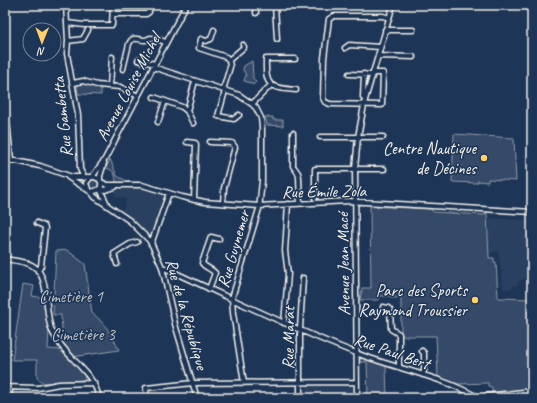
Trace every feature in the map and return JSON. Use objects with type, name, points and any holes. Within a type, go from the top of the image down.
[{"type":"street","name":"Rue Gambetta","points":[[66,5],[68,23],[68,54],[78,115],[80,169],[84,178]]},
{"type":"street","points":[[68,23],[84,26],[110,25],[113,23],[113,5]]},
{"type":"street","points":[[113,14],[146,14],[149,12],[149,5]]},
{"type":"street","name":"Avenue Louise Michel","points":[[91,177],[105,159],[186,5]]},
{"type":"street","points":[[256,5],[256,13]]},
{"type":"street","points":[[275,5],[276,38]]},
{"type":"street","name":"Avenue Jean Macé","points":[[357,398],[355,169],[358,137],[365,100],[392,5]]},
{"type":"street","points":[[349,74],[383,73],[382,105],[364,106],[356,104],[330,104],[325,102],[323,98],[324,58],[329,19],[334,16],[383,16],[389,18]]},
{"type":"street","points":[[68,40],[84,39],[88,30]]},
{"type":"street","points":[[214,30],[211,39],[202,39],[199,48],[226,57],[229,60],[230,67],[218,116],[234,119],[239,115]]},
{"type":"street","points":[[385,30],[413,30]]},
{"type":"street","points":[[123,69],[130,40],[133,38],[146,40],[152,38],[166,42]]},
{"type":"street","points":[[229,60],[244,48],[243,44]]},
{"type":"street","points":[[345,48],[349,45],[380,47]]},
{"type":"street","points":[[378,56],[413,58]]},
{"type":"street","points":[[110,86],[112,57]]},
{"type":"street","points":[[295,59],[266,59],[266,74],[271,85],[277,88],[296,90]]},
{"type":"street","points":[[138,60],[239,96],[252,104],[271,85]]},
{"type":"street","points":[[364,74],[363,98],[365,100]]},
{"type":"street","points":[[72,83],[83,81],[97,85],[120,86],[138,96]]},
{"type":"street","points":[[187,111],[195,81]]},
{"type":"street","points":[[154,97],[182,107],[187,111],[193,123]]},
{"type":"street","points":[[5,101],[11,160]]},
{"type":"street","points":[[158,122],[165,101]]},
{"type":"street","points":[[182,107],[188,103]]},
{"type":"street","name":"Rue Guynemer","points":[[244,383],[233,313],[232,296],[259,206],[262,181],[262,127],[258,113],[252,104]]},
{"type":"street","points":[[293,133],[293,166],[299,177],[300,204]]},
{"type":"street","points":[[320,136],[383,137]]},
{"type":"street","points":[[188,142],[196,144],[194,200]]},
{"type":"street","points":[[210,142],[232,143],[235,147],[224,188],[223,203]]},
{"type":"street","name":"Avenue Louise Michel","points":[[100,181],[105,159]]},
{"type":"street","name":"Rue de la République","points":[[5,161],[11,160],[40,166],[65,176],[89,190],[95,197],[133,224],[151,244],[162,267],[175,324],[197,398]]},
{"type":"street","points":[[315,198],[315,169],[384,169]]},
{"type":"street","name":"Rue de la République","points":[[65,176],[84,178],[91,177]]},
{"type":"street","points":[[91,177],[97,177],[100,181],[100,189],[96,192],[89,190],[86,183],[91,177]]},
{"type":"street","name":"Rue Émile Zola","points":[[100,181],[107,185],[142,186],[194,200],[259,206],[348,201],[532,212]]},
{"type":"street","name":"Rue Émile Zola","points":[[100,189],[108,189],[119,186]]},
{"type":"street","name":"Rue de la République","points":[[100,189],[108,205]]},
{"type":"street","points":[[108,189],[106,195],[108,205]]},
{"type":"street","points":[[151,244],[169,193]]},
{"type":"street","points":[[284,323],[288,274],[285,251],[288,204]]},
{"type":"street","points":[[37,223],[45,228],[41,266],[38,271]]},
{"type":"street","points":[[209,289],[215,272],[202,264],[211,237],[219,239]]},
{"type":"street","points":[[117,264],[114,254],[130,244],[137,242]]},
{"type":"street","points":[[5,258],[29,264],[36,268],[44,284],[51,329],[57,342],[94,383],[99,398]]},
{"type":"street","name":"Rue Paul Bert","points":[[162,267],[284,323],[357,353],[452,385],[480,398],[486,396],[532,392]]},
{"type":"street","name":"Rue Marat","points":[[300,398],[300,329],[303,278]]},
{"type":"street","points":[[383,307],[390,310],[391,329],[399,334],[399,367]]},
{"type":"street","points":[[422,351],[424,353],[423,375]]},
{"type":"street","points":[[147,398],[146,388],[193,383],[357,382]]},
{"type":"street","points":[[9,398],[8,387],[38,388],[59,384],[94,383]]},
{"type":"shaded area","points":[[129,188],[149,190],[164,194],[165,198],[151,239],[141,227],[123,211],[126,199],[114,196],[115,190]]},
{"type":"shaded area","points":[[487,218],[532,219],[532,278],[519,281],[516,286],[514,285],[511,288],[504,290],[498,251],[489,255]]},
{"type":"shaded area","points":[[307,386],[350,386],[353,388],[353,398],[303,398],[303,391]]},
{"type":"green space","points":[[252,61],[253,78],[256,82],[253,85],[244,81],[246,75],[243,70],[244,66]]},
{"type":"green space","points":[[82,83],[101,87],[101,95],[78,94],[77,86]]},
{"type":"green space","points":[[265,117],[273,117],[273,120],[283,120],[283,126],[267,125]]},
{"type":"green space","name":"Centre Nautique de Décines","points":[[454,134],[514,138],[516,181],[488,179],[488,182],[478,181],[477,183],[452,182]]},
{"type":"green space","points":[[110,159],[117,176],[131,183],[116,183],[114,173],[106,168]]},
{"type":"green space","points":[[92,179],[96,179],[98,180],[98,188],[92,189],[89,186],[89,182]]},
{"type":"green space","name":"Parc des Sports Raymond Troussier","points":[[370,206],[431,209],[433,212],[485,215],[485,212],[487,213],[489,258],[494,258],[494,262],[496,262],[498,298],[532,299],[532,390],[492,394],[492,387],[488,386],[488,383],[458,384],[438,377],[436,336],[401,336],[401,298],[379,296],[379,300],[360,300],[362,288],[371,288]]},
{"type":"green space","points":[[67,250],[85,264],[92,313],[108,330],[119,350],[72,357],[63,343],[61,315],[53,315],[56,251]]},
{"type":"green space","points":[[23,284],[34,286],[32,296],[44,298],[49,328],[48,349],[63,351],[85,375],[84,380],[44,383],[37,378],[37,360],[12,360]]},
{"type":"green space","points":[[364,358],[386,366],[387,398],[368,398],[367,362],[359,362],[360,359]]},
{"type":"tunnel","points":[[137,242],[143,240]]},
{"type":"place","name":"Centre Nautique de Décines","points":[[484,158]]},
{"type":"place","name":"Parc des Sports Raymond Troussier","points":[[475,300]]},
{"type":"park label","name":"Cimetière 1","points":[[71,296]]},
{"type":"park label","name":"Cimetière 3","points":[[83,334]]}]
